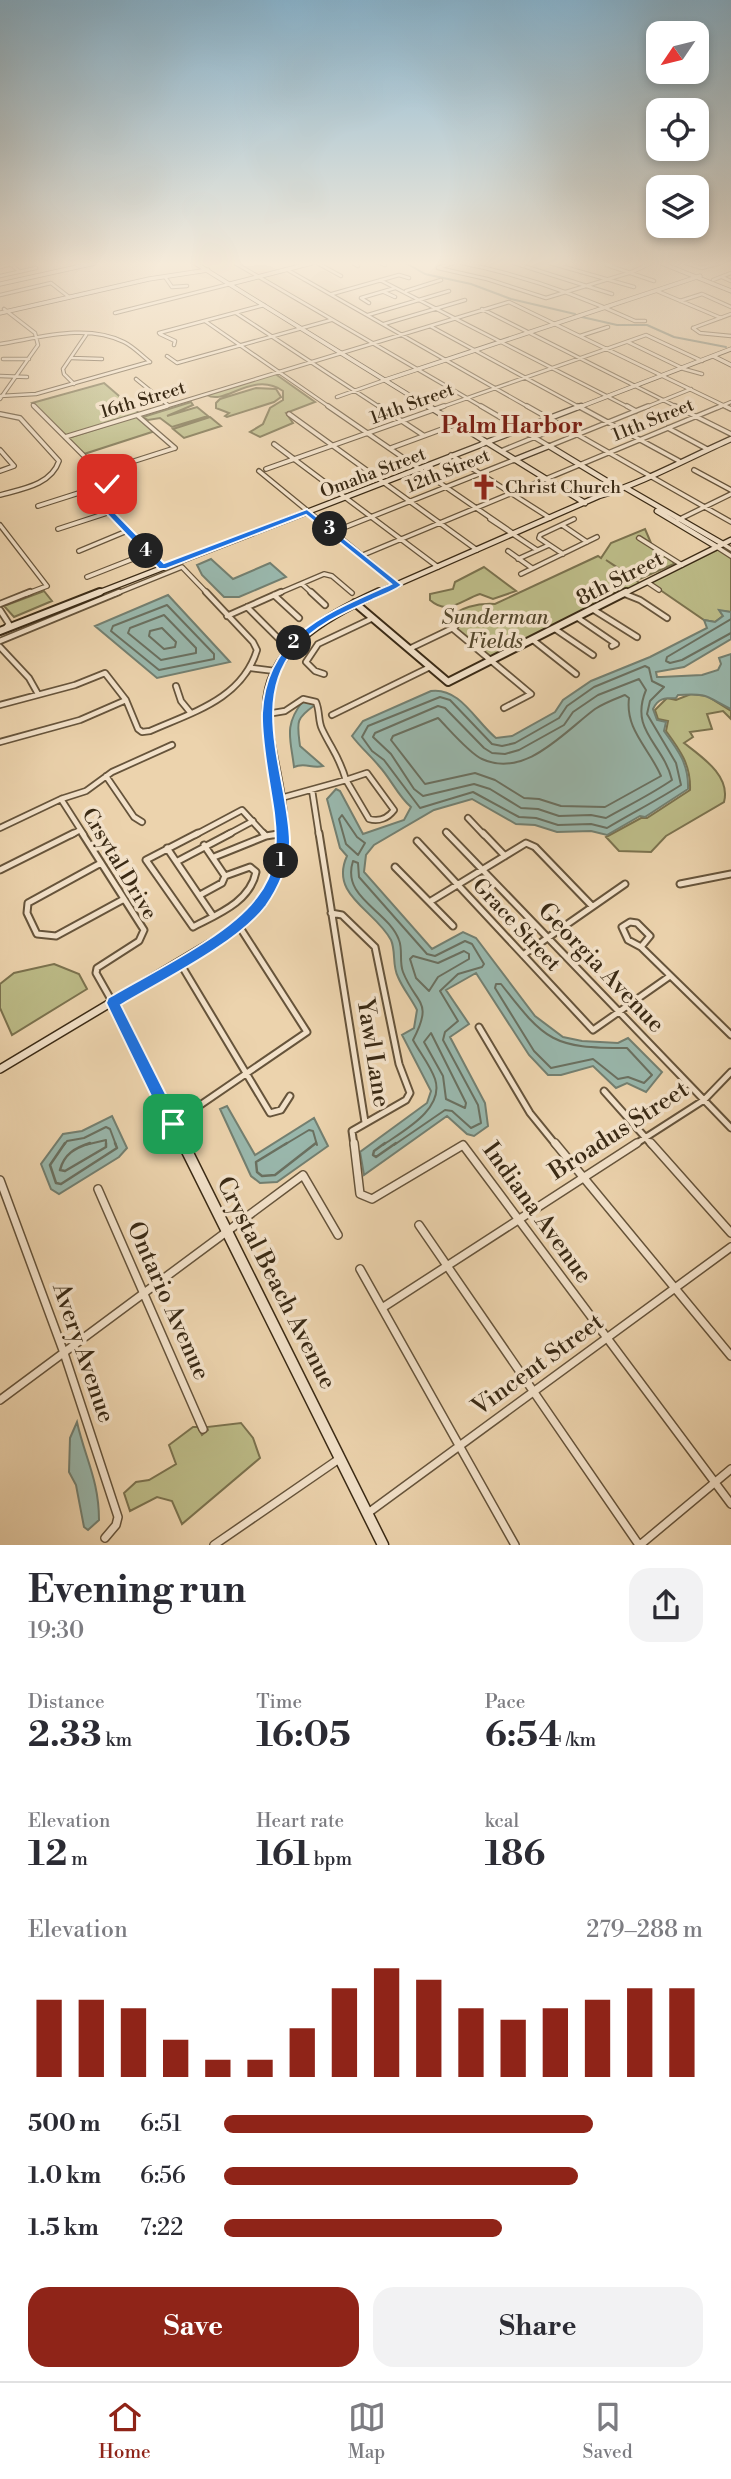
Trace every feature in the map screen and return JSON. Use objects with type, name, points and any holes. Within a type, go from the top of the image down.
[{"type":"street","points":[[1,397],[37,349],[35,335]]},
{"type":"street","points":[[0,344],[73,335]]},
{"type":"street","points":[[74,384],[63,370],[85,335]]},
{"type":"street","points":[[1,397],[26,396],[150,362],[120,340],[92,335]]},
{"type":"street","points":[[163,335],[175,341],[174,345]]},
{"type":"street","points":[[226,335],[537,550]]},
{"type":"street","points":[[167,356],[177,363],[274,335]]},
{"type":"street","points":[[313,335],[585,503]]},
{"type":"street","points":[[358,335],[621,487],[720,546],[731,556]]},
{"type":"street","name":"16th Street","points":[[65,437],[397,335]]},
{"type":"street","points":[[402,335],[731,522]]},
{"type":"street","points":[[446,335],[679,461]]},
{"type":"street","points":[[491,335],[636,411]]},
{"type":"street","points":[[337,397],[522,335]]},
{"type":"street","points":[[533,335],[731,436]]},
{"type":"street","name":"14th Street","points":[[266,469],[646,335]]},
{"type":"street","name":"14th Street","points":[[646,335],[702,360]]},
{"type":"street","points":[[271,336],[423,435]]},
{"type":"street","points":[[580,336],[731,409]]},
{"type":"street","points":[[628,341],[683,368],[702,374]]},
{"type":"street","name":"Omaha Street","points":[[3,630],[731,349]]},
{"type":"street","points":[[713,356],[731,365]]},
{"type":"street","points":[[71,358],[102,359]]},
{"type":"street","points":[[3,359],[30,359]]},
{"type":"street","points":[[0,376],[27,377]]},
{"type":"street","points":[[136,379],[169,405]]},
{"type":"street","name":"12th Street","points":[[333,532],[691,389]]},
{"type":"street","name":"11th Street","points":[[363,555],[731,402]]},
{"type":"street","points":[[33,405],[100,472],[175,448],[137,415]]},
{"type":"street","points":[[0,414],[20,418],[59,461],[57,469],[47,478],[0,495]]},
{"type":"street","points":[[289,414],[477,550]]},
{"type":"street","points":[[390,448],[456,424]]},
{"type":"street","points":[[501,450],[562,426]]},
{"type":"street","points":[[668,428],[707,449]]},
{"type":"street","points":[[0,1069],[239,926],[262,901],[281,865],[284,833],[267,714],[275,671],[285,654],[303,634],[319,622],[355,603],[640,479],[731,436]]},
{"type":"street","points":[[486,443],[514,460]]},
{"type":"street","points":[[274,444],[439,568]]},
{"type":"street","points":[[0,450],[15,466],[0,471]]},
{"type":"street","points":[[453,456],[550,518]]},
{"type":"street","points":[[694,470],[731,492]]},
{"type":"street","points":[[259,471],[398,585]]},
{"type":"street","points":[[38,506],[107,484]]},
{"type":"street","points":[[89,490],[162,567]]},
{"type":"street","points":[[677,521],[731,492]]},
{"type":"street","points":[[58,529],[110,512]]},
{"type":"street","points":[[563,554],[539,538],[540,535],[573,519]]},
{"type":"street","points":[[0,525],[47,586],[0,604]]},
{"type":"street","points":[[561,525],[588,542]]},
{"type":"street","points":[[79,551],[127,531]]},
{"type":"street","points":[[521,575],[597,537]]},
{"type":"street","points":[[639,538],[682,565]]},
{"type":"street","name":"8th Street","points":[[430,667],[448,682],[731,540]]},
{"type":"street","points":[[518,558],[549,545]]},
{"type":"street","points":[[720,546],[731,549]]},
{"type":"street","points":[[508,551],[533,569]]},
{"type":"street","points":[[87,577],[148,553]]},
{"type":"street","points":[[0,641],[182,567],[253,642],[257,650],[251,668],[233,690],[142,732],[138,729],[126,700],[105,673],[75,685],[0,705]]},
{"type":"street","points":[[228,616],[324,575],[330,575],[352,593]]},
{"type":"street","points":[[647,582],[659,590]]},
{"type":"street","points":[[302,584],[325,605]]},
{"type":"street","points":[[625,594],[640,600],[667,618]]},
{"type":"street","points":[[275,595],[299,618]]},
{"type":"street","points":[[332,715],[430,667],[355,603]]},
{"type":"street","points":[[247,607],[280,640]]},
{"type":"street","points":[[0,610],[9,624],[3,630]]},
{"type":"street","points":[[594,610],[636,637]]},
{"type":"street","points":[[324,674],[315,671],[306,662],[318,644],[373,618]]},
{"type":"street","points":[[578,618],[614,645],[623,640]]},
{"type":"street","points":[[408,649],[454,628],[531,694],[504,708]]},
{"type":"street","points":[[555,629],[593,655]]},
{"type":"street","points":[[533,640],[576,674]]},
{"type":"street","points":[[0,647],[29,678],[38,694]]},
{"type":"street","points":[[251,668],[275,671]]},
{"type":"street","points":[[176,686],[181,701],[190,712]]},
{"type":"street","points":[[267,714],[283,712],[299,699],[307,698],[316,702],[320,711],[320,726],[340,758],[346,780],[372,821],[393,813],[393,808],[367,773],[346,780],[313,790],[280,798]]},
{"type":"street","points":[[0,742],[80,720],[126,700]]},
{"type":"street","points":[[0,828],[61,799],[86,791],[106,776],[172,745]]},
{"type":"street","points":[[106,776],[134,817],[142,822]]},
{"type":"street","name":"Yawl Lane","points":[[313,790],[365,1122],[352,1131],[357,1189],[364,1198],[372,1199],[454,1148],[461,1144],[464,1146]]},
{"type":"street","name":"Crsytal Drive","points":[[61,799],[144,935],[97,968],[96,973],[113,1003]]},
{"type":"street","points":[[200,895],[222,883],[225,876],[250,867],[256,872],[256,879],[250,889],[214,916],[193,927],[146,860],[236,811],[242,810],[266,836]]},
{"type":"street","points":[[467,818],[505,856]]},
{"type":"street","points":[[178,861],[253,821]]},
{"type":"street","points":[[0,870],[80,830]]},
{"type":"street","name":"Georgia Avenue","points":[[446,832],[731,1128]]},
{"type":"street","points":[[214,857],[266,836],[284,833]]},
{"type":"street","name":"Grace Street","points":[[416,841],[593,1030],[620,1014]]},
{"type":"street","points":[[430,901],[530,843],[592,906]]},
{"type":"street","points":[[204,845],[225,876]]},
{"type":"street","points":[[167,848],[214,916]]},
{"type":"street","points":[[101,863],[28,903],[27,913],[37,934],[56,936],[124,899]]},
{"type":"street","points":[[395,867],[453,926]]},
{"type":"street","points":[[680,884],[731,874]]},
{"type":"street","points":[[523,955],[625,884]]},
{"type":"street","points":[[331,914],[342,915],[375,947],[399,1064],[410,1093],[407,1100],[365,1122]]},
{"type":"street","points":[[642,947],[650,936],[646,929],[630,922],[622,927],[625,936],[642,947],[731,1035]]},
{"type":"street","points":[[173,1124],[307,1032],[239,926]]},
{"type":"street","points":[[180,963],[270,1113],[281,1110],[290,1096]]},
{"type":"street","points":[[620,1014],[670,976]]},
{"type":"street","name":"Crystal Beach Avenue","points":[[113,1003],[383,1545]]},
{"type":"street","points":[[479,1027],[530,1113],[731,1356]]},
{"type":"street","name":"Broadus Street","points":[[382,1308],[704,1100],[731,1072]]},
{"type":"street","points":[[604,1091],[731,1233]]},
{"type":"street","name":"Indiana Avenue","points":[[464,1146],[731,1504]]},
{"type":"street","points":[[0,1400],[303,1175],[338,1235]]},
{"type":"street","name":"Avery Avenue","points":[[0,1180],[64,1353],[118,1517],[116,1525],[105,1538]]},
{"type":"street","name":"Ontario Avenue","points":[[98,1189],[203,1429]]},
{"type":"street","points":[[419,1225],[639,1545],[731,1469]]},
{"type":"street","name":"Vincent Street","points":[[367,1513],[731,1247]]},
{"type":"street","points":[[360,1269],[515,1545]]},
{"type":"street","points":[[214,1545],[340,1458]]},
{"type":"green space","points":[[274,373],[315,402],[286,413],[293,423],[260,437],[250,432],[263,424],[270,408],[283,400],[283,391],[261,384],[222,396],[207,395]]},
{"type":"green space","points":[[104,383],[140,414],[66,436],[32,403]]},
{"type":"green space","points":[[256,388],[276,389],[281,397],[274,402],[227,417],[225,416],[229,413],[216,408],[220,399]]},
{"type":"green space","points":[[191,402],[193,405],[167,416],[197,407],[208,416],[172,427],[160,418],[148,420],[143,417]]},
{"type":"green space","points":[[138,416],[155,431],[84,454],[68,438]]},
{"type":"green space","points":[[210,417],[221,426],[184,438],[173,429]]},
{"type":"green space","name":"Sunderman Fields","points":[[645,529],[651,543],[640,536],[637,538],[674,564],[637,580],[606,560],[641,584],[492,660],[448,620],[463,609],[495,604],[598,556],[601,558],[611,543]]},
{"type":"green space","points":[[727,545],[731,547],[731,612],[720,611],[723,616],[715,622],[704,620],[650,583]]},
{"type":"green space","points":[[484,567],[516,591],[493,599],[480,594],[449,607],[437,605],[430,600],[430,594],[453,589],[455,582]]},
{"type":"green space","points":[[44,591],[52,601],[14,617],[4,606]]},
{"type":"green space","points":[[691,694],[707,696],[731,711],[731,719],[723,711],[707,714],[712,729],[690,732],[693,737],[684,743],[719,776],[725,793],[724,802],[666,836],[651,852],[619,851],[606,837],[641,818],[647,818],[690,790],[687,765],[666,731],[668,721],[658,719],[655,710],[667,698],[676,700]]},
{"type":"green space","points":[[54,964],[79,974],[87,989],[12,1035],[0,1008],[0,984],[14,973]]},
{"type":"green space","points":[[241,1423],[253,1438],[260,1458],[182,1524],[172,1501],[157,1497],[130,1511],[124,1493],[136,1482],[149,1480],[176,1464],[169,1445],[193,1427],[198,1427],[202,1435],[208,1430],[207,1427]]},
{"type":"water","points":[[211,559],[233,579],[270,563],[286,577],[239,597],[224,597],[202,575],[197,565]]},
{"type":"water","points":[[168,595],[230,662],[157,678],[95,626]]},
{"type":"water","points":[[719,610],[731,612],[731,639],[684,667],[656,672],[657,677],[702,675],[718,670],[721,664],[719,658],[731,654],[731,709],[706,696],[688,694],[662,699],[653,709],[657,720],[666,722],[664,731],[685,765],[688,789],[645,817],[640,816],[607,835],[591,831],[557,832],[535,825],[516,824],[472,799],[434,810],[374,845],[366,855],[364,872],[432,949],[463,932],[476,938],[535,1016],[563,1037],[618,1043],[628,1038],[662,1072],[646,1092],[627,1083],[616,1088],[593,1066],[561,1075],[548,1075],[529,1055],[476,973],[446,990],[469,1024],[450,1037],[485,1103],[488,1126],[474,1136],[467,1134],[447,1116],[364,1175],[360,1152],[427,1103],[431,1091],[402,1035],[414,1028],[417,1010],[396,973],[391,940],[384,929],[356,901],[344,881],[343,870],[347,856],[340,848],[327,799],[336,789],[340,791],[363,834],[404,820],[411,807],[352,736],[363,721],[431,691],[441,691],[459,700],[496,738],[512,736],[555,712],[563,700],[591,681],[650,657],[707,628],[704,620],[715,622],[723,616]]},
{"type":"water","points":[[303,701],[315,705],[299,722],[300,746],[323,766],[294,767],[290,733],[293,718]]},
{"type":"water","points":[[227,1106],[255,1155],[314,1118],[328,1146],[277,1182],[260,1183],[251,1176],[220,1109]]},
{"type":"water","points":[[112,1116],[127,1148],[119,1157],[59,1194],[51,1189],[41,1164],[63,1134],[82,1131]]},
{"type":"water","points":[[77,1422],[94,1481],[98,1506],[99,1520],[88,1530],[84,1527],[76,1485],[69,1472],[70,1438]]},
{"type":"waterway","points":[[670,335],[726,347]]},
{"type":"place","name":"Christ Church","points":[[484,487]]},
{"type":"district","name":"Palm Harbor","points":[[512,426]]},
{"type":"route","points":[[107,484],[89,490],[162,567],[307,511],[398,585],[355,603],[310,628],[285,654],[275,671],[270,684],[267,714],[284,842],[281,865],[262,901],[239,926],[113,1003],[173,1124]]}]
